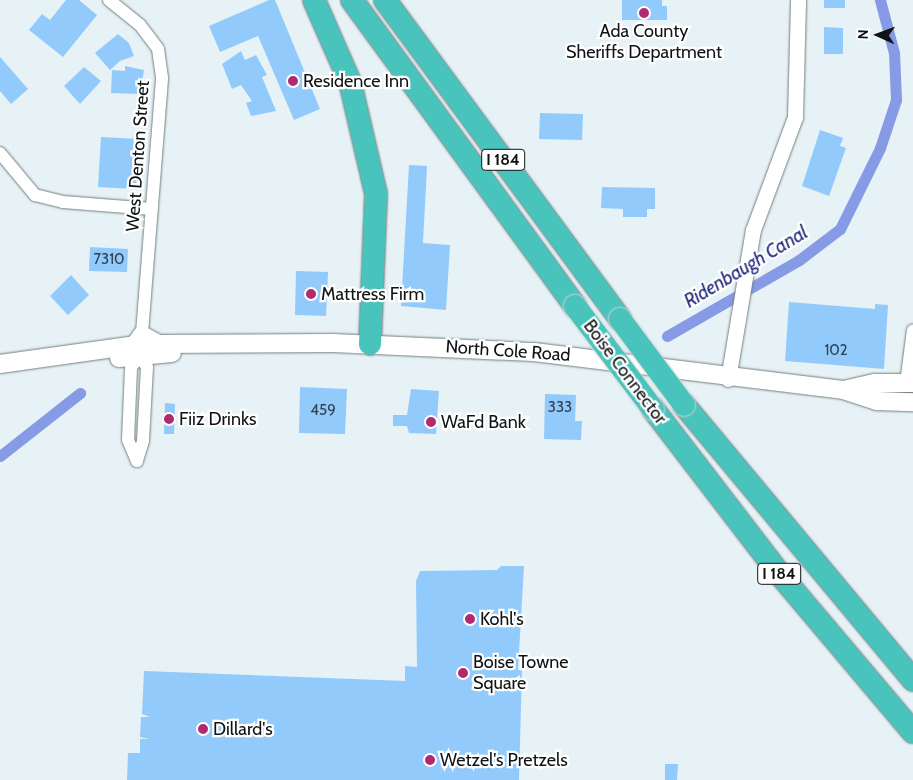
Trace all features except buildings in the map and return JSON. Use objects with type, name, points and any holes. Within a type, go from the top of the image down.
[{"type":"highway","points":[[314,0],[350,82],[376,194],[370,344]]},
{"type":"highway","name":"Boise Connector","points":[[352,0],[575,306],[653,409],[782,577],[913,732]]},
{"type":"highway","name":"Boise Connector","points":[[385,0],[684,405],[913,680]]},
{"type":"main road","name":"North Cole Road","points":[[0,364],[67,356],[81,346],[142,336],[188,335],[202,342],[370,344],[534,352],[728,379],[843,390],[877,401],[913,402]]},
{"type":"main road","name":"North Cole Road","points":[[67,356],[84,363],[189,352],[202,342]]},
{"type":"main road","name":"North Cole Road","points":[[843,390],[875,383],[909,383]]},
{"type":"street","name":"West Denton Street","points":[[109,0],[140,26],[158,49],[162,79],[142,336]]},
{"type":"street","points":[[728,379],[744,274],[753,230],[795,116],[798,0]]},
{"type":"street","points":[[0,153],[35,195],[63,202],[152,209]]},
{"type":"street","points":[[909,383],[913,330]]},
{"type":"street","points":[[140,356],[147,366],[143,441],[137,461],[128,440],[131,367],[140,356]]},
{"type":"waterway","name":"Ridenbaugh Canal","points":[[667,336],[799,260],[840,229],[880,148],[896,100],[894,53],[880,0]]},
{"type":"waterway","name":"Ridenbaugh Canal","points":[[0,456],[80,393]]},
{"type":"place","name":"Ada County Sheriffs Department","points":[[644,13]]},
{"type":"place","name":"Residence Inn","points":[[293,81]]},
{"type":"place","name":"Mattress Firm","points":[[311,294]]},
{"type":"place","name":"Fiiz Drinks","points":[[169,419]]},
{"type":"place","name":"WaFd Bank","points":[[431,422]]},
{"type":"place","name":"Kohl's","points":[[470,619]]},
{"type":"place","name":"Boise Towne Square","points":[[463,673]]},
{"type":"place","name":"Dillard's","points":[[203,729]]},
{"type":"place","name":"Wetzel's Pretzels","points":[[430,760]]}]
